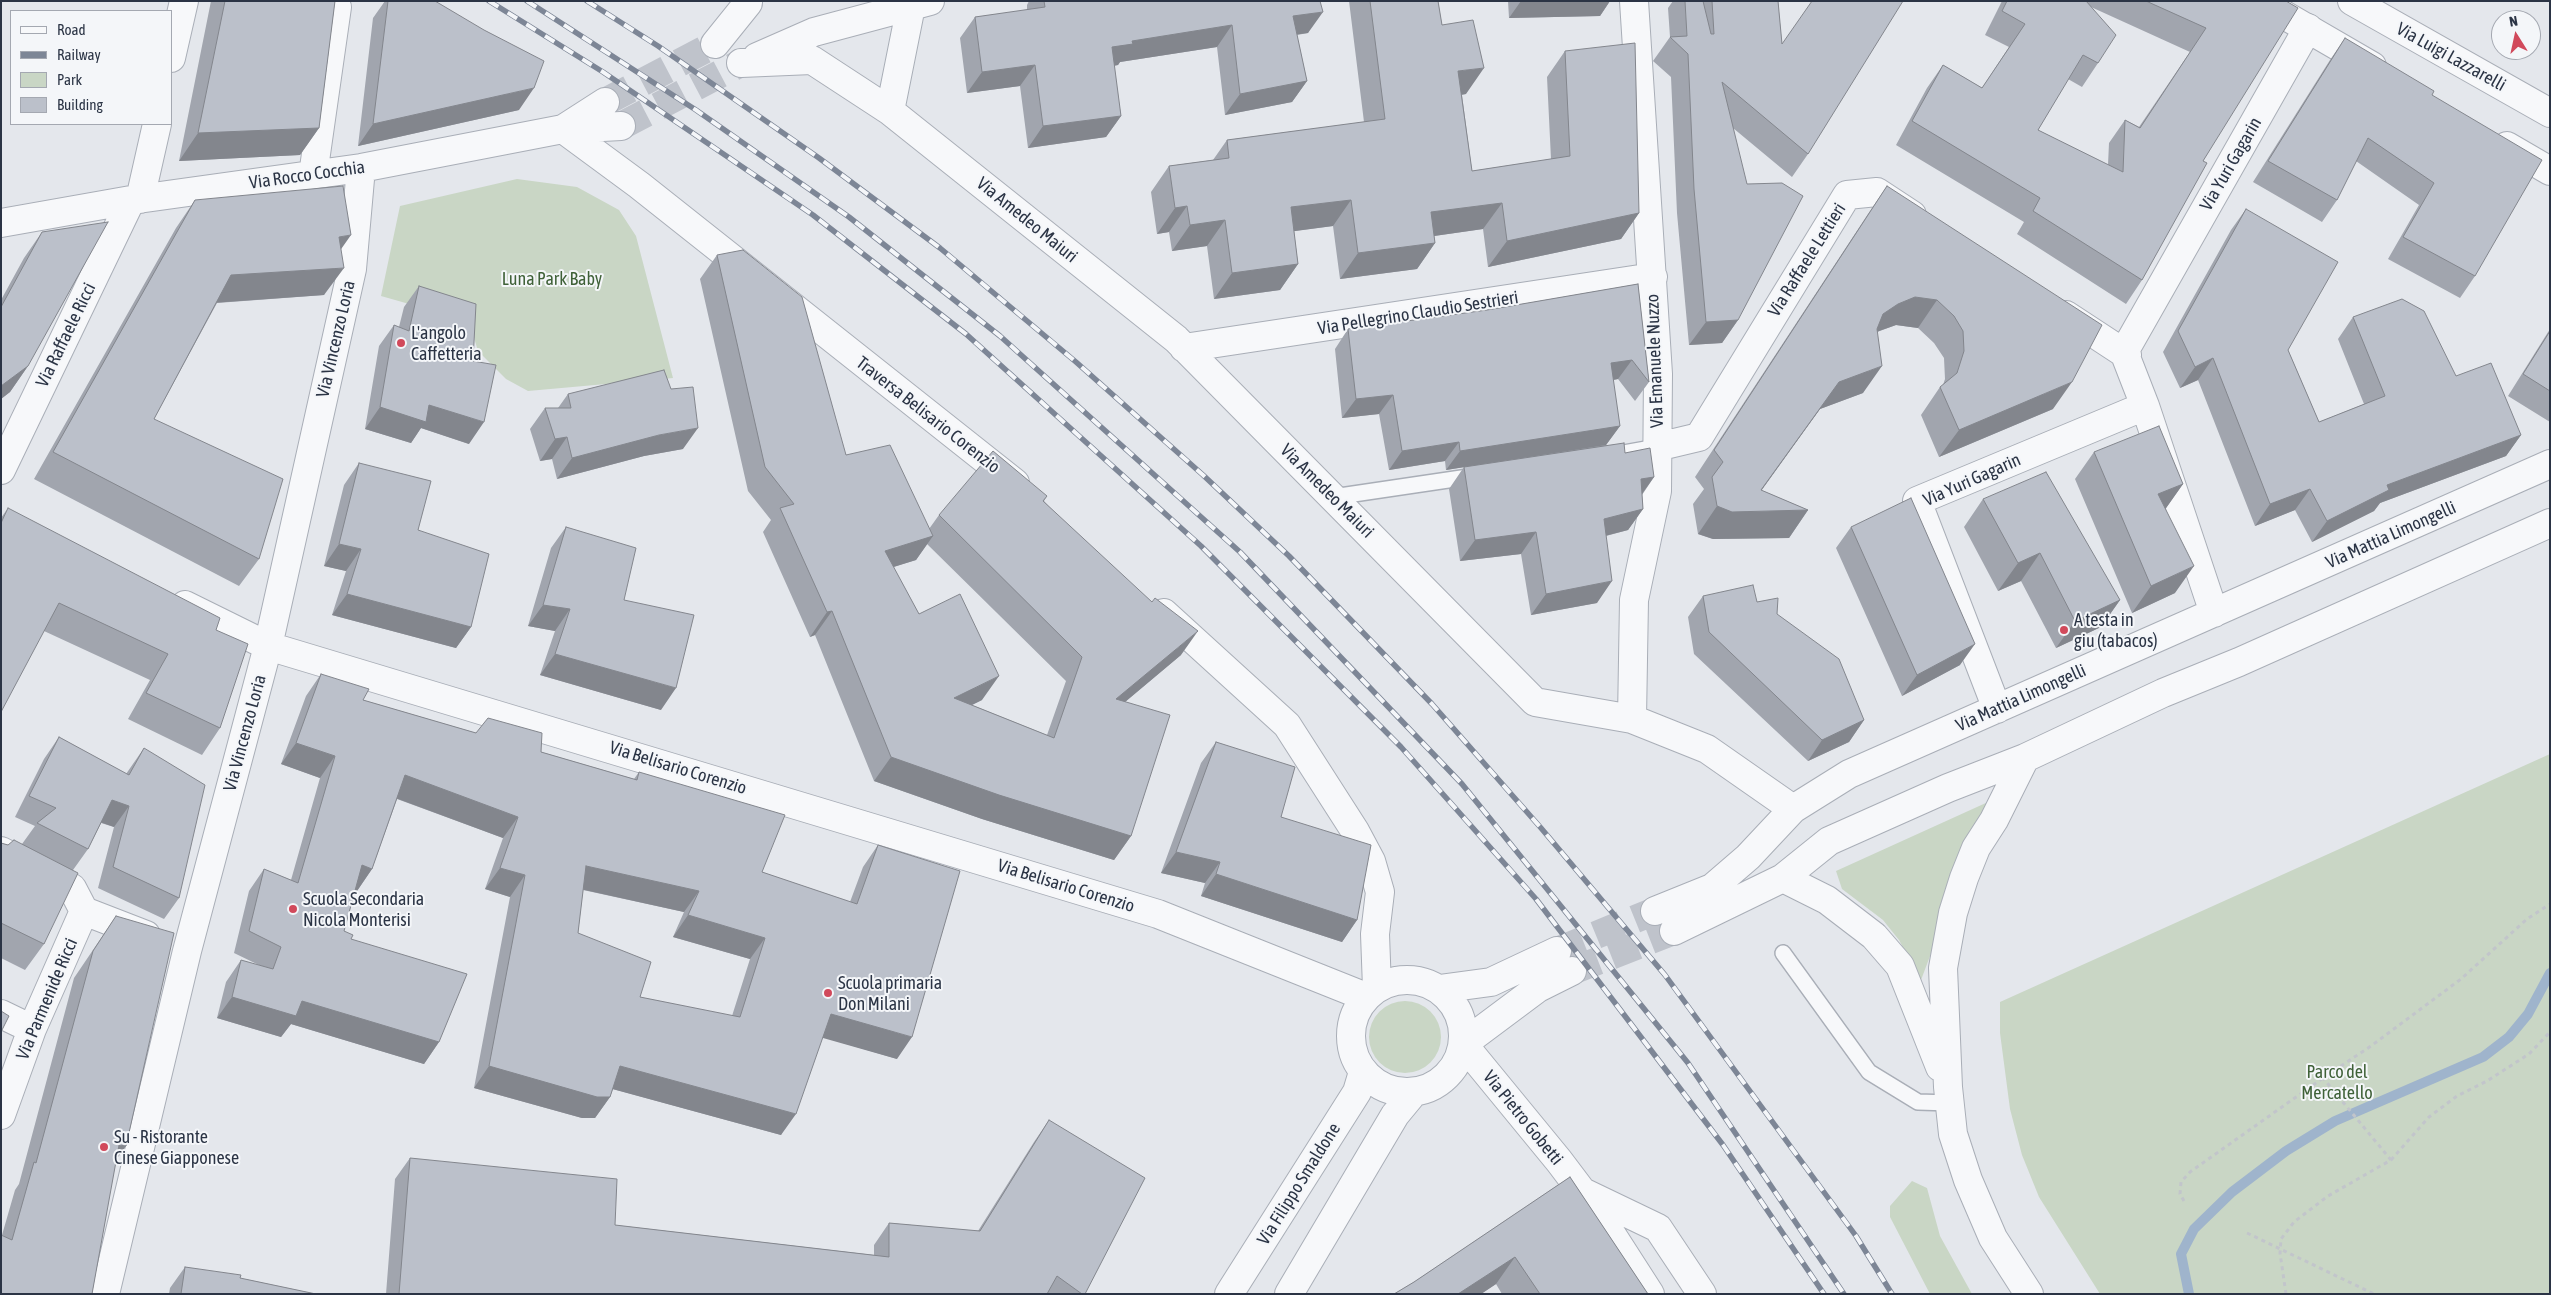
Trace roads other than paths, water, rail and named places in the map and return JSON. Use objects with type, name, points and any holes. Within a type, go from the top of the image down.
[{"type":"street","points":[[172,54],[184,1]]},
{"type":"street","points":[[313,175],[337,7],[323,1]]},
{"type":"street","name":"Via Emanuele Nuzzo","points":[[1632,719],[1634,600],[1657,491],[1658,374],[1634,1]]},
{"type":"street","points":[[2260,1],[2391,77]]},
{"type":"street","name":"Via Luigi Lazzarelli","points":[[2352,1],[2550,113]]},
{"type":"street","points":[[715,44],[749,2]]},
{"type":"street","points":[[890,111],[921,4]]},
{"type":"street","name":"Via Amedeo Maiuri","points":[[921,4],[814,32],[741,63],[812,60],[890,111],[1184,348],[1535,702],[1632,719],[1707,750],[1793,809]]},
{"type":"street","name":"Via Yuri Gagarin","points":[[2126,353],[2308,28]]},
{"type":"street","name":"Via Rocco Cocchia","points":[[1,223],[135,199],[361,168],[563,129],[605,102]]},
{"type":"street","name":"Via Raffaele Ricci","points":[[1,470],[135,199],[157,125]]},
{"type":"street","points":[[563,129],[621,126]]},
{"type":"street","name":"Traversa Belisario Corenzio","points":[[563,129],[639,185],[1036,500]]},
{"type":"street","points":[[2483,132],[2550,171]]},
{"type":"street","name":"Via Vincenzo Loria","points":[[105,1294],[186,951],[268,646],[352,269],[361,168]]},
{"type":"street","name":"Via Raffaele Lettieri","points":[[1657,448],[1699,437],[1848,195],[1877,192],[1935,230]]},
{"type":"street","name":"Via Pellegrino Claudio Sestrieri","points":[[1184,348],[1652,277]]},
{"type":"street","points":[[2042,299],[2126,353],[2214,613]]},
{"type":"street","name":"Via Yuri Gagarin","points":[[1997,708],[1917,501],[2145,406]]},
{"type":"street","name":"Via Mattia Limongelli","points":[[1655,911],[1712,888],[1748,857],[1793,809],[1849,774],[2550,464]]},
{"type":"street","points":[[1674,931],[1783,878],[1829,842],[1948,788],[2025,758],[2163,694],[2240,662],[2550,523]]},
{"type":"street","name":"Via Belisario Corenzio","points":[[167,596],[268,646],[1158,914],[1371,993]]},
{"type":"street","points":[[1148,598],[1287,726],[1355,831],[1371,860],[1380,892],[1371,993]]},
{"type":"street","points":[[2025,758],[1994,820],[1976,848],[1964,878],[1953,913],[1944,968],[1949,1095],[1953,1134],[1968,1180],[1994,1238],[2028,1294]]},
{"type":"street","points":[[1,851],[72,888],[84,911],[186,951]]},
{"type":"street","points":[[1783,878],[1827,900],[1874,936],[1900,966],[1949,1095]]},
{"type":"street","name":"Via Parmenide Ricci","points":[[1,1115],[32,1029],[84,911]]},
{"type":"street","points":[[1439,989],[1491,982],[1565,961],[1538,988],[1463,1044]]},
{"type":"street","points":[[1398,980],[1421,981],[1439,989],[1450,999],[1458,1011],[1462,1024],[1463,1044],[1458,1062],[1447,1076],[1432,1087],[1414,1092],[1397,1092],[1378,1084],[1363,1072],[1355,1058],[1351,1042],[1356,1010],[1371,993],[1398,980]]},
{"type":"street","points":[[1,1014],[32,1029]]},
{"type":"street","name":"Via Pietro Gobetti","points":[[1463,1044],[1535,1129],[1582,1192],[1650,1294]]},
{"type":"street","name":"Via Filippo Smaldone","points":[[1230,1294],[1357,1092],[1363,1072]]},
{"type":"street","points":[[1289,1294],[1395,1115],[1414,1092]]},
{"type":"street","name":"Via Pietro Gobetti","points":[[1582,1192],[1658,1228],[1702,1294]]},
{"type":"lane","points":[[1595,458],[1657,448]]},
{"type":"lane","points":[[1333,498],[1490,474]]},
{"type":"lane","points":[[1784,953],[1869,1072],[1918,1102],[1949,1095]]},
{"type":"waterway","points":[[2189,1294],[2181,1254],[2194,1229],[2232,1192],[2286,1151],[2335,1121],[2483,1057],[2509,1037],[2528,1014],[2550,973]]},
{"type":"tunnel","points":[[605,102],[715,44]]},
{"type":"tunnel","points":[[621,126],[741,63]]},
{"type":"tunnel","points":[[1557,951],[1655,911]]},
{"type":"tunnel","points":[[1572,971],[1674,931]]},
{"type":"railway","points":[[489,1],[603,72],[813,215],[966,334],[1201,546],[1401,747],[1536,899],[1723,1145],[1824,1294]]},
{"type":"railway","points":[[527,1],[696,110],[849,217],[1000,336],[1240,552],[1462,784],[1688,1063],[1844,1294]]},
{"type":"railway","points":[[587,1],[658,46],[819,158],[940,248],[1076,362],[1203,475],[1289,556],[1432,704],[1541,828],[1665,975],[1856,1236],[1892,1294]]},
{"type":"place","name":"L'angolo Caffetteria","points":[[401,343]]},
{"type":"place","name":"A testa in giu (tabacos)","points":[[2064,630]]},
{"type":"place","name":"Scuola Secondaria Nicola Monterisi","points":[[293,909]]},
{"type":"place","name":"Scuola primaria Don Milani","points":[[828,993]]},
{"type":"place","name":"Su - Ristorante Cinese Giapponese","points":[[104,1147]]},
{"type":"park label","name":"Luna Park Baby","points":[[552,279]]},
{"type":"park label","name":"Parco del Mercatello","points":[[2337,1082]]}]
